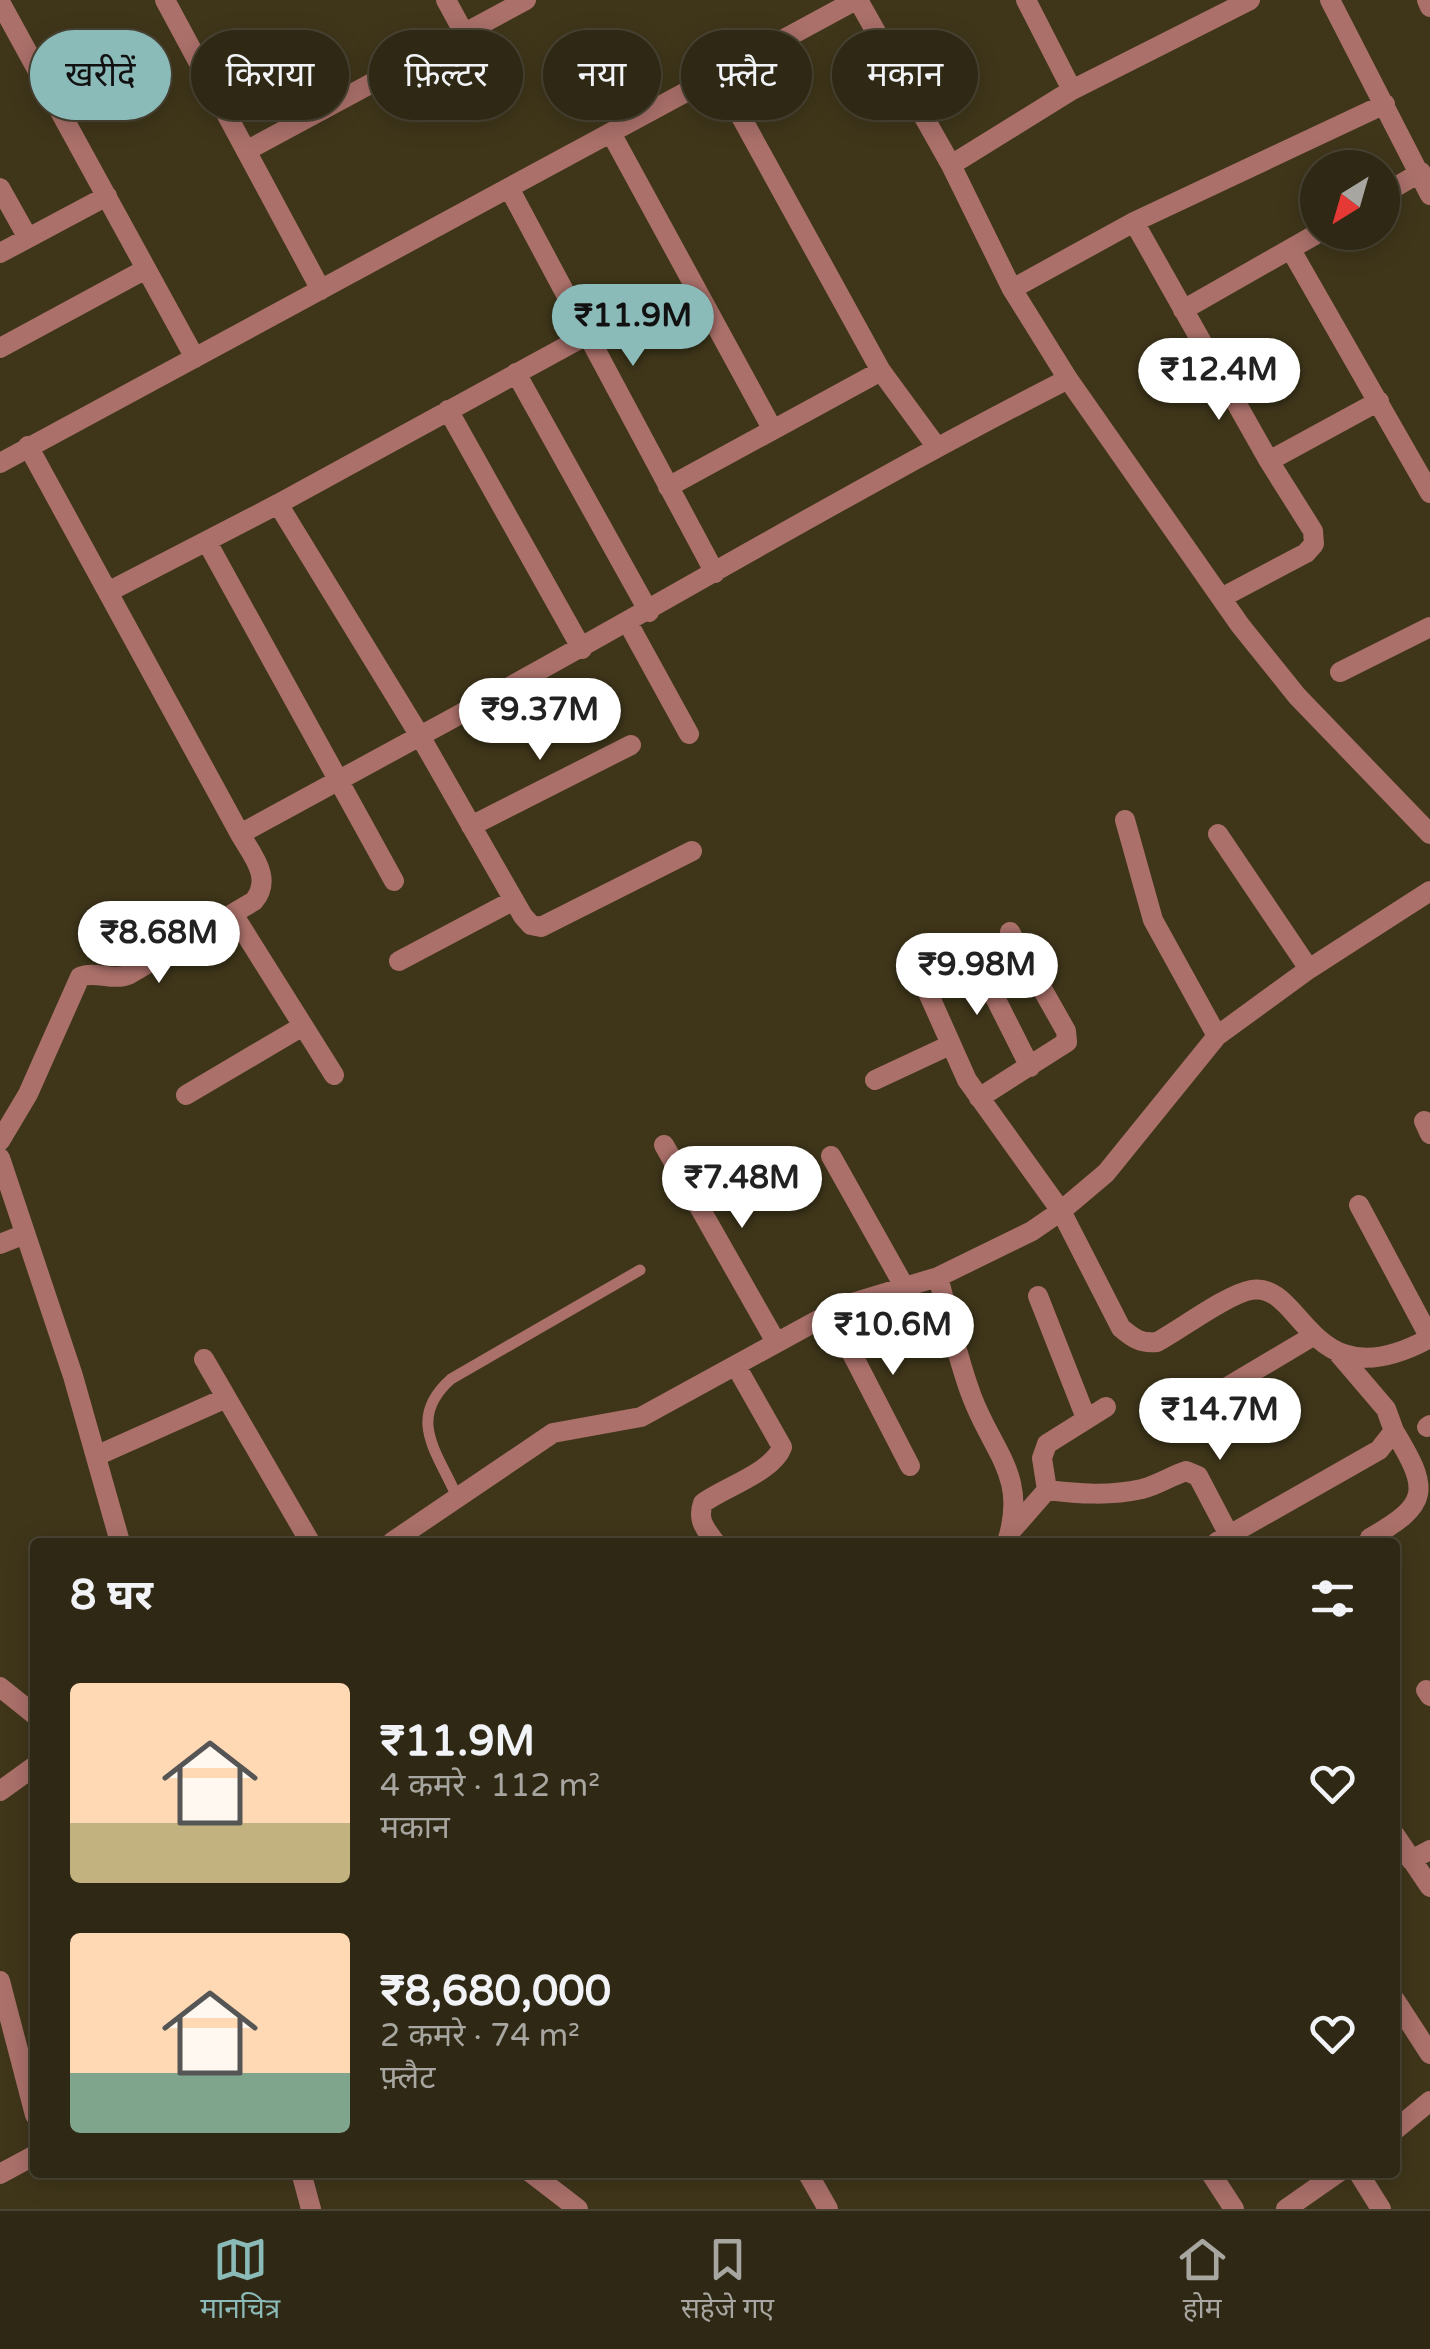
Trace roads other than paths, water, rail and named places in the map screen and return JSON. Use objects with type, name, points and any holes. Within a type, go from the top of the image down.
[{"type":"street","points":[[165,0],[321,290]]},
{"type":"street","points":[[446,0],[462,30]]},
{"type":"street","points":[[471,30],[526,0]]},
{"type":"street","points":[[801,30],[857,0],[951,165],[1012,289],[1068,379],[1221,598],[1297,696],[1430,834]]},
{"type":"street","points":[[1026,0],[1072,90]]},
{"type":"street","points":[[951,165],[1072,90],[1250,0]]},
{"type":"street","points":[[1330,0],[1430,195]]},
{"type":"street","points":[[0,3],[195,358]]},
{"type":"street","points":[[246,151],[369,85]]},
{"type":"street","points":[[0,463],[681,95]]},
{"type":"street","points":[[1012,289],[1134,222],[1385,104]]},
{"type":"street","points":[[743,120],[882,371],[936,446]]},
{"type":"street","points":[[611,133],[773,430]]},
{"type":"street","points":[[1400,185],[1421,172]]},
{"type":"street","points":[[0,188],[28,238]]},
{"type":"street","points":[[509,188],[715,573]]},
{"type":"street","points":[[0,254],[106,196]]},
{"type":"street","points":[[1134,222],[1269,462],[1313,532],[1314,544],[1306,553],[1221,598]]},
{"type":"street","points":[[1183,310],[1300,244]]},
{"type":"street","points":[[1291,250],[1379,401],[1422,458],[1430,492]]},
{"type":"street","points":[[0,348],[146,269]]},
{"type":"street","points":[[108,592],[587,335]]},
{"type":"street","points":[[668,487],[882,371]]},
{"type":"street","points":[[516,373],[649,612]]},
{"type":"street","points":[[240,834],[649,612],[936,446],[1068,379]]},
{"type":"street","points":[[1269,462],[1379,401]]},
{"type":"street","points":[[448,410],[582,649]]},
{"type":"street","points":[[0,1141],[28,1094],[80,977],[86,974],[118,979],[254,901],[264,884],[261,871],[28,446]]},
{"type":"street","points":[[278,504],[531,924],[541,926],[692,851]]},
{"type":"street","points":[[207,542],[394,880]]},
{"type":"street","points":[[628,623],[689,734]]},
{"type":"street","points":[[1340,672],[1430,626]]},
{"type":"street","points":[[471,826],[631,745]]},
{"type":"street","points":[[1126,820],[1152,920],[1217,1036]]},
{"type":"street","points":[[1218,834],[1309,970]]},
{"type":"street","points":[[398,1538],[553,1433],[642,1417],[831,1312],[938,1277],[1032,1231],[1106,1173],[1217,1036],[1430,890]]},
{"type":"street","points":[[399,961],[514,900]]},
{"type":"street","points":[[233,914],[334,1074]]},
{"type":"street","points":[[979,1098],[1067,1042],[1066,1031],[1010,932]]},
{"type":"street","points":[[968,946],[1030,1067]]},
{"type":"street","points":[[921,977],[950,1046],[979,1098],[1062,1210],[1121,1328],[1144,1343],[1157,1342],[1252,1289],[1263,1289],[1314,1336],[1338,1352],[1386,1409],[1421,1478],[1423,1492],[1410,1513],[1370,1538]]},
{"type":"street","points":[[186,1095],[304,1026]]},
{"type":"street","points":[[875,1080],[950,1046]]},
{"type":"street","points":[[664,1145],[776,1342]]},
{"type":"street","points":[[831,1156],[904,1286]]},
{"type":"street","points":[[0,1158],[73,1376],[119,1538]]},
{"type":"street","points":[[1338,1352],[1380,1358],[1430,1338],[1359,1204]]},
{"type":"street","points":[[0,1244],[26,1234]]},
{"type":"street","points":[[938,1277],[973,1400],[1002,1453],[1009,1476],[1015,1514],[1009,1537]]},
{"type":"street","points":[[1038,1296],[1086,1418]]},
{"type":"street","points":[[831,1312],[910,1466]]},
{"type":"street","points":[[1185,1412],[1314,1336]]},
{"type":"street","points":[[204,1359],[308,1538]]},
{"type":"street","points":[[712,1538],[702,1524],[699,1512],[703,1503],[769,1465],[782,1447],[736,1366]]},
{"type":"street","points":[[96,1456],[226,1398]]},
{"type":"street","points":[[1009,1537],[1047,1490],[1042,1458],[1047,1444],[1106,1407]]},
{"type":"street","points":[[1225,1538],[1379,1450],[1394,1431]]},
{"type":"street","points":[[1047,1490],[1082,1494],[1128,1491],[1193,1472],[1223,1538]]},
{"type":"street","points":[[0,1687],[30,1711]]},
{"type":"street","points":[[0,1791],[30,1770]]},
{"type":"street","points":[[1400,1839],[1421,1855],[1430,1887]]},
{"type":"street","points":[[0,1981],[30,2096]]},
{"type":"street","points":[[1400,2008],[1430,2054]]},
{"type":"street","points":[[1400,2126],[1430,2101]]},
{"type":"street","points":[[0,2174],[30,2158]]},
{"type":"street","points":[[302,2178],[311,2209]]},
{"type":"street","points":[[538,2178],[578,2209]]},
{"type":"street","points":[[811,2178],[828,2209]]},
{"type":"street","points":[[1214,2178],[1234,2209]]},
{"type":"street","points":[[1286,2209],[1330,2178]]},
{"type":"street","points":[[1362,2178],[1381,2209]]},
{"type":"lane","points":[[457,1497],[428,1430],[427,1408],[434,1394],[640,1270]]}]
